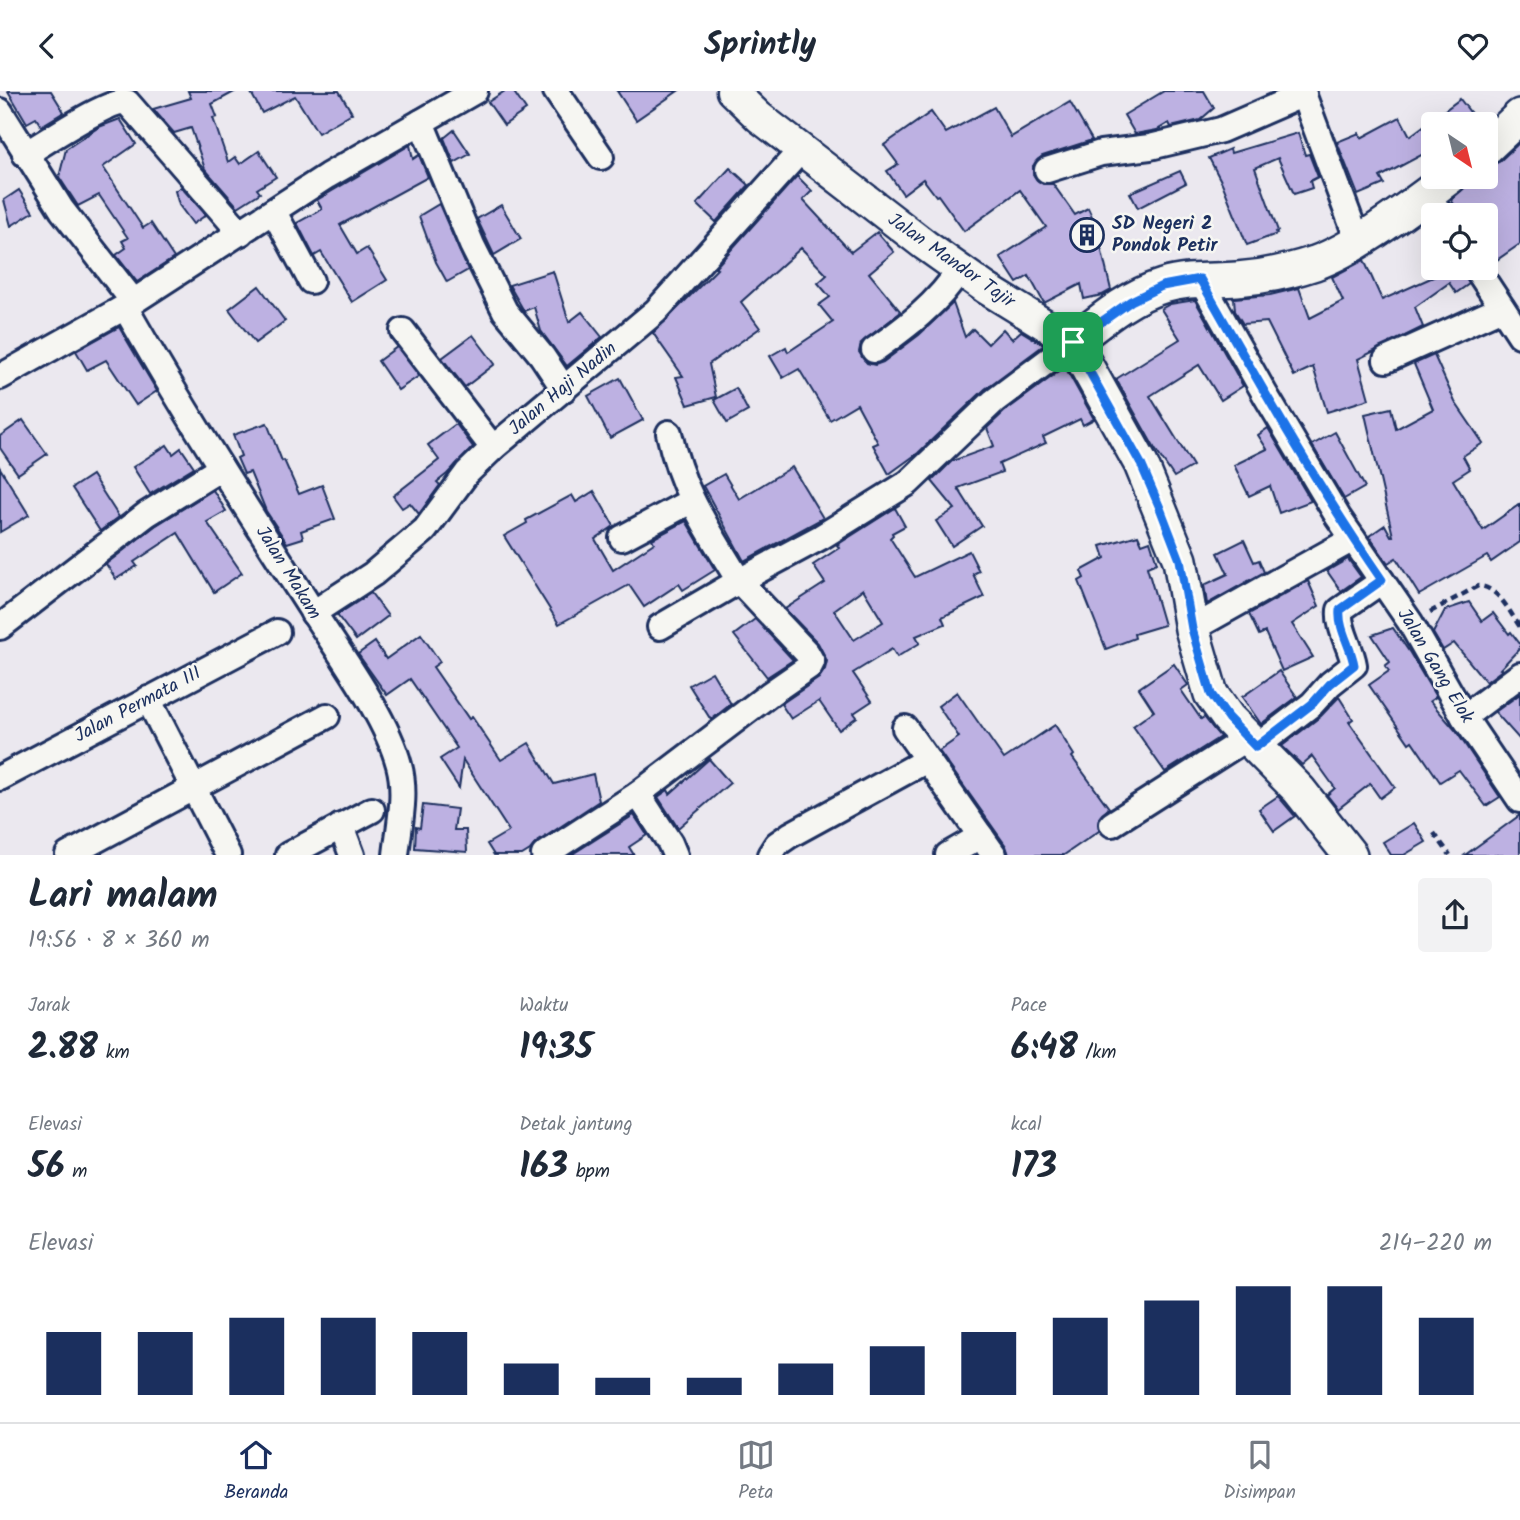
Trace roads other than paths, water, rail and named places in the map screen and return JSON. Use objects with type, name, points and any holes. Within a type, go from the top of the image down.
[{"type":"main road","points":[[1498,137],[1520,117]]},
{"type":"main road","points":[[1073,342],[1131,301],[1162,286],[1200,279],[1237,279],[1277,273],[1317,262],[1439,195]]},
{"type":"main road","name":"Jalan Mandor Tajir","points":[[1073,342],[1141,464],[1180,560],[1192,629],[1211,694],[1228,718],[1299,790],[1350,855]]},
{"type":"street","points":[[0,377],[129,304],[327,176],[475,91]]},
{"type":"street","points":[[556,91],[601,157]]},
{"type":"street","name":"Jalan Mandor Tajir","points":[[732,91],[801,150],[959,270],[1073,342]]},
{"type":"street","points":[[1047,170],[1101,153],[1150,147],[1221,130],[1303,93],[1358,241]]},
{"type":"street","points":[[25,154],[89,116],[121,101],[127,102],[241,233]]},
{"type":"street","name":"Jalan Makam","points":[[0,111],[25,154],[129,304],[221,468],[390,739],[400,767],[403,794],[396,855]]},
{"type":"street","points":[[421,122],[472,245],[506,311],[564,389]]},
{"type":"street","name":"Jalan Haji Nadin","points":[[313,613],[373,574],[425,530],[467,473],[493,448],[656,311],[801,150]]},
{"type":"street","points":[[274,212],[311,281]]},
{"type":"street","points":[[874,351],[941,294],[959,270]]},
{"type":"street","name":"Jalan Gang Elok","points":[[1200,279],[1266,396],[1353,539],[1410,622],[1464,717],[1520,800]]},
{"type":"street","points":[[1484,280],[1520,335]]},
{"type":"street","points":[[1386,360],[1502,308]]},
{"type":"street","points":[[403,331],[493,448]]},
{"type":"street","points":[[660,627],[821,537],[908,483],[994,401],[1073,342]]},
{"type":"street","points":[[544,855],[638,794],[812,662],[807,653],[738,581],[691,501],[676,467],[669,433]]},
{"type":"street","points":[[0,627],[147,514],[221,468]]},
{"type":"street","points":[[622,538],[691,501]]},
{"type":"street","points":[[1192,629],[1353,539]]},
{"type":"street","points":[[1112,824],[1312,704],[1330,684],[1354,665],[1339,618],[1340,610],[1382,580]]},
{"type":"street","name":"Jalan Permata III","points":[[0,778],[276,632]]},
{"type":"street","points":[[1464,717],[1520,675]]},
{"type":"street","points":[[148,699],[228,855]]},
{"type":"street","points":[[68,855],[327,716]]},
{"type":"street","points":[[905,728],[987,846],[948,855]]},
{"type":"street","points":[[770,855],[777,844],[790,835],[928,759]]},
{"type":"street","points":[[638,794],[675,855]]},
{"type":"street","points":[[288,855],[372,810]]},
{"type":"street","points":[[341,827],[352,855]]},
{"type":"place","name":"SD Negeri 2 Pondok Petir","points":[[1087,235]]}]
